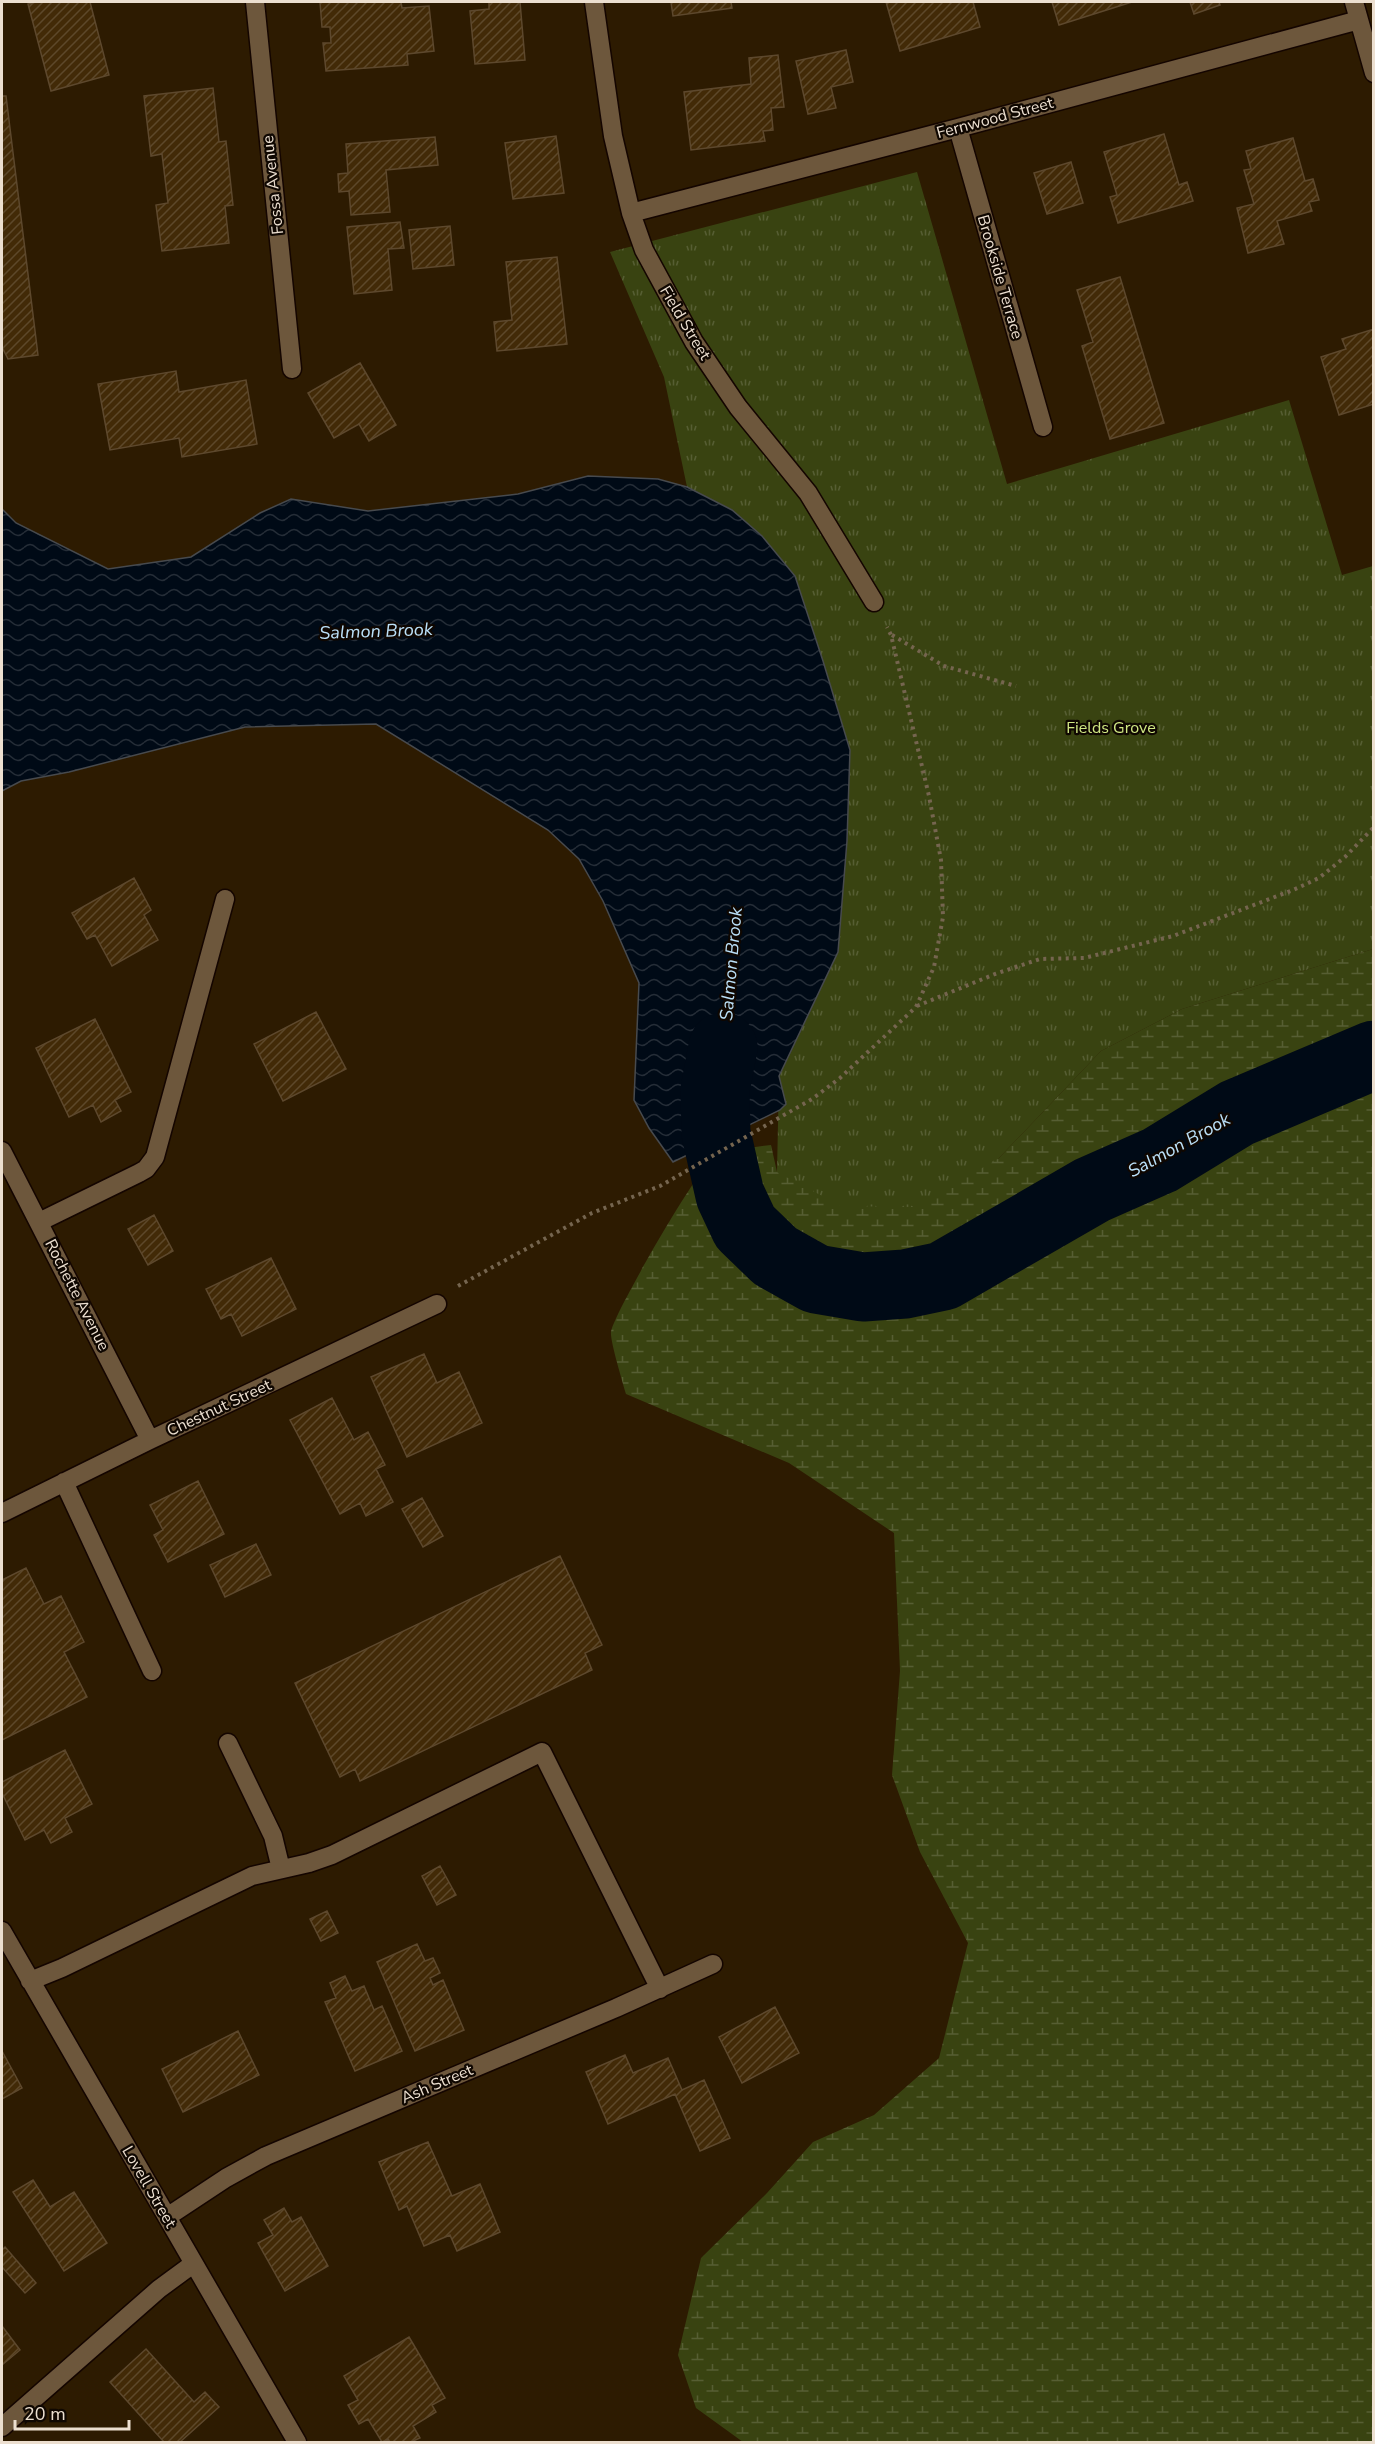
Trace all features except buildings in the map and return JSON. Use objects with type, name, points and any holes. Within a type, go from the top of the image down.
[{"type":"street","name":"Fossa Avenue","points":[[255,2],[292,369]]},
{"type":"street","name":"Field Street","points":[[594,2],[613,136],[631,213],[644,250],[694,342],[738,407],[808,493],[874,602]]},
{"type":"street","points":[[1354,2],[1374,73]]},
{"type":"street","name":"Fernwood Street","points":[[631,213],[1359,20]]},
{"type":"street","name":"Brookside Terrace","points":[[958,128],[1043,427]]},
{"type":"street","points":[[39,1222],[139,1173],[146,1169],[155,1157],[225,899]]},
{"type":"street","name":"Rochette Avenue","points":[[2,1151],[150,1440]]},
{"type":"street","name":"Chestnut Street","points":[[2,1514],[150,1440],[437,1304]]},
{"type":"street","points":[[64,1482],[152,1671]]},
{"type":"street","points":[[228,1743],[273,1836],[281,1869]]},
{"type":"street","points":[[30,1981],[62,1968],[240,1881],[332,1855],[542,1752],[660,1989]]},
{"type":"street","name":"Lovell Street","points":[[2,1931],[297,2442]]},
{"type":"street","name":"Ash Street","points":[[167,2217],[226,2178],[266,2156],[660,1989],[713,1964]]},
{"type":"street","points":[[2,2427],[159,2289],[193,2264]]},
{"type":"path","points":[[874,602],[891,635],[929,796],[941,860],[943,917],[934,967],[916,1007]]},
{"type":"path","points":[[891,635],[944,666],[1016,686]]},
{"type":"path","points":[[437,1304],[450,1290],[459,1285],[592,1213],[660,1186],[812,1100],[840,1078],[916,1007],[1040,959],[1084,958],[1173,936],[1293,890],[1319,878],[1345,857],[1374,826]]},
{"type":"green space","name":"Fields Grove","points":[[917,172],[1007,484],[1289,400],[1342,575],[1373,566],[1373,949],[1182,1009],[1101,1051],[998,1159],[913,1207],[841,1206],[777,1172],[779,1076],[838,952],[847,841],[850,750],[795,576],[732,510],[687,487],[664,377],[610,252]]},
{"type":"green space","points":[[1373,949],[1373,2442],[743,2442],[696,2408],[678,2355],[701,2258],[767,2193],[813,2142],[874,2115],[939,2058],[968,1943],[920,1852],[892,1775],[900,1671],[894,1533],[789,1463],[626,1394],[611,1337],[615,1320],[689,1190],[702,1171],[716,1158],[739,1150],[771,1145],[777,1172],[998,1159],[1101,1051],[1182,1009]]},
{"type":"water","points":[[588,476],[658,479],[687,487],[732,510],[762,536],[795,576],[850,750],[847,841],[838,952],[779,1076],[786,1104],[780,1110],[673,1162],[649,1128],[634,1100],[639,983],[603,901],[579,859],[548,830],[376,724],[245,727],[69,772],[21,781],[2,791],[2,509],[16,523],[108,569],[191,557],[260,513],[291,499],[368,511],[518,494]]},
{"type":"waterway","name":"Salmon Brook","points":[[723,1047],[715,1090],[716,1133],[730,1195],[745,1227],[775,1256],[816,1279],[863,1287],[905,1284],[943,1276],[1092,1190],[1160,1160],[1237,1113],[1374,1055]]}]
